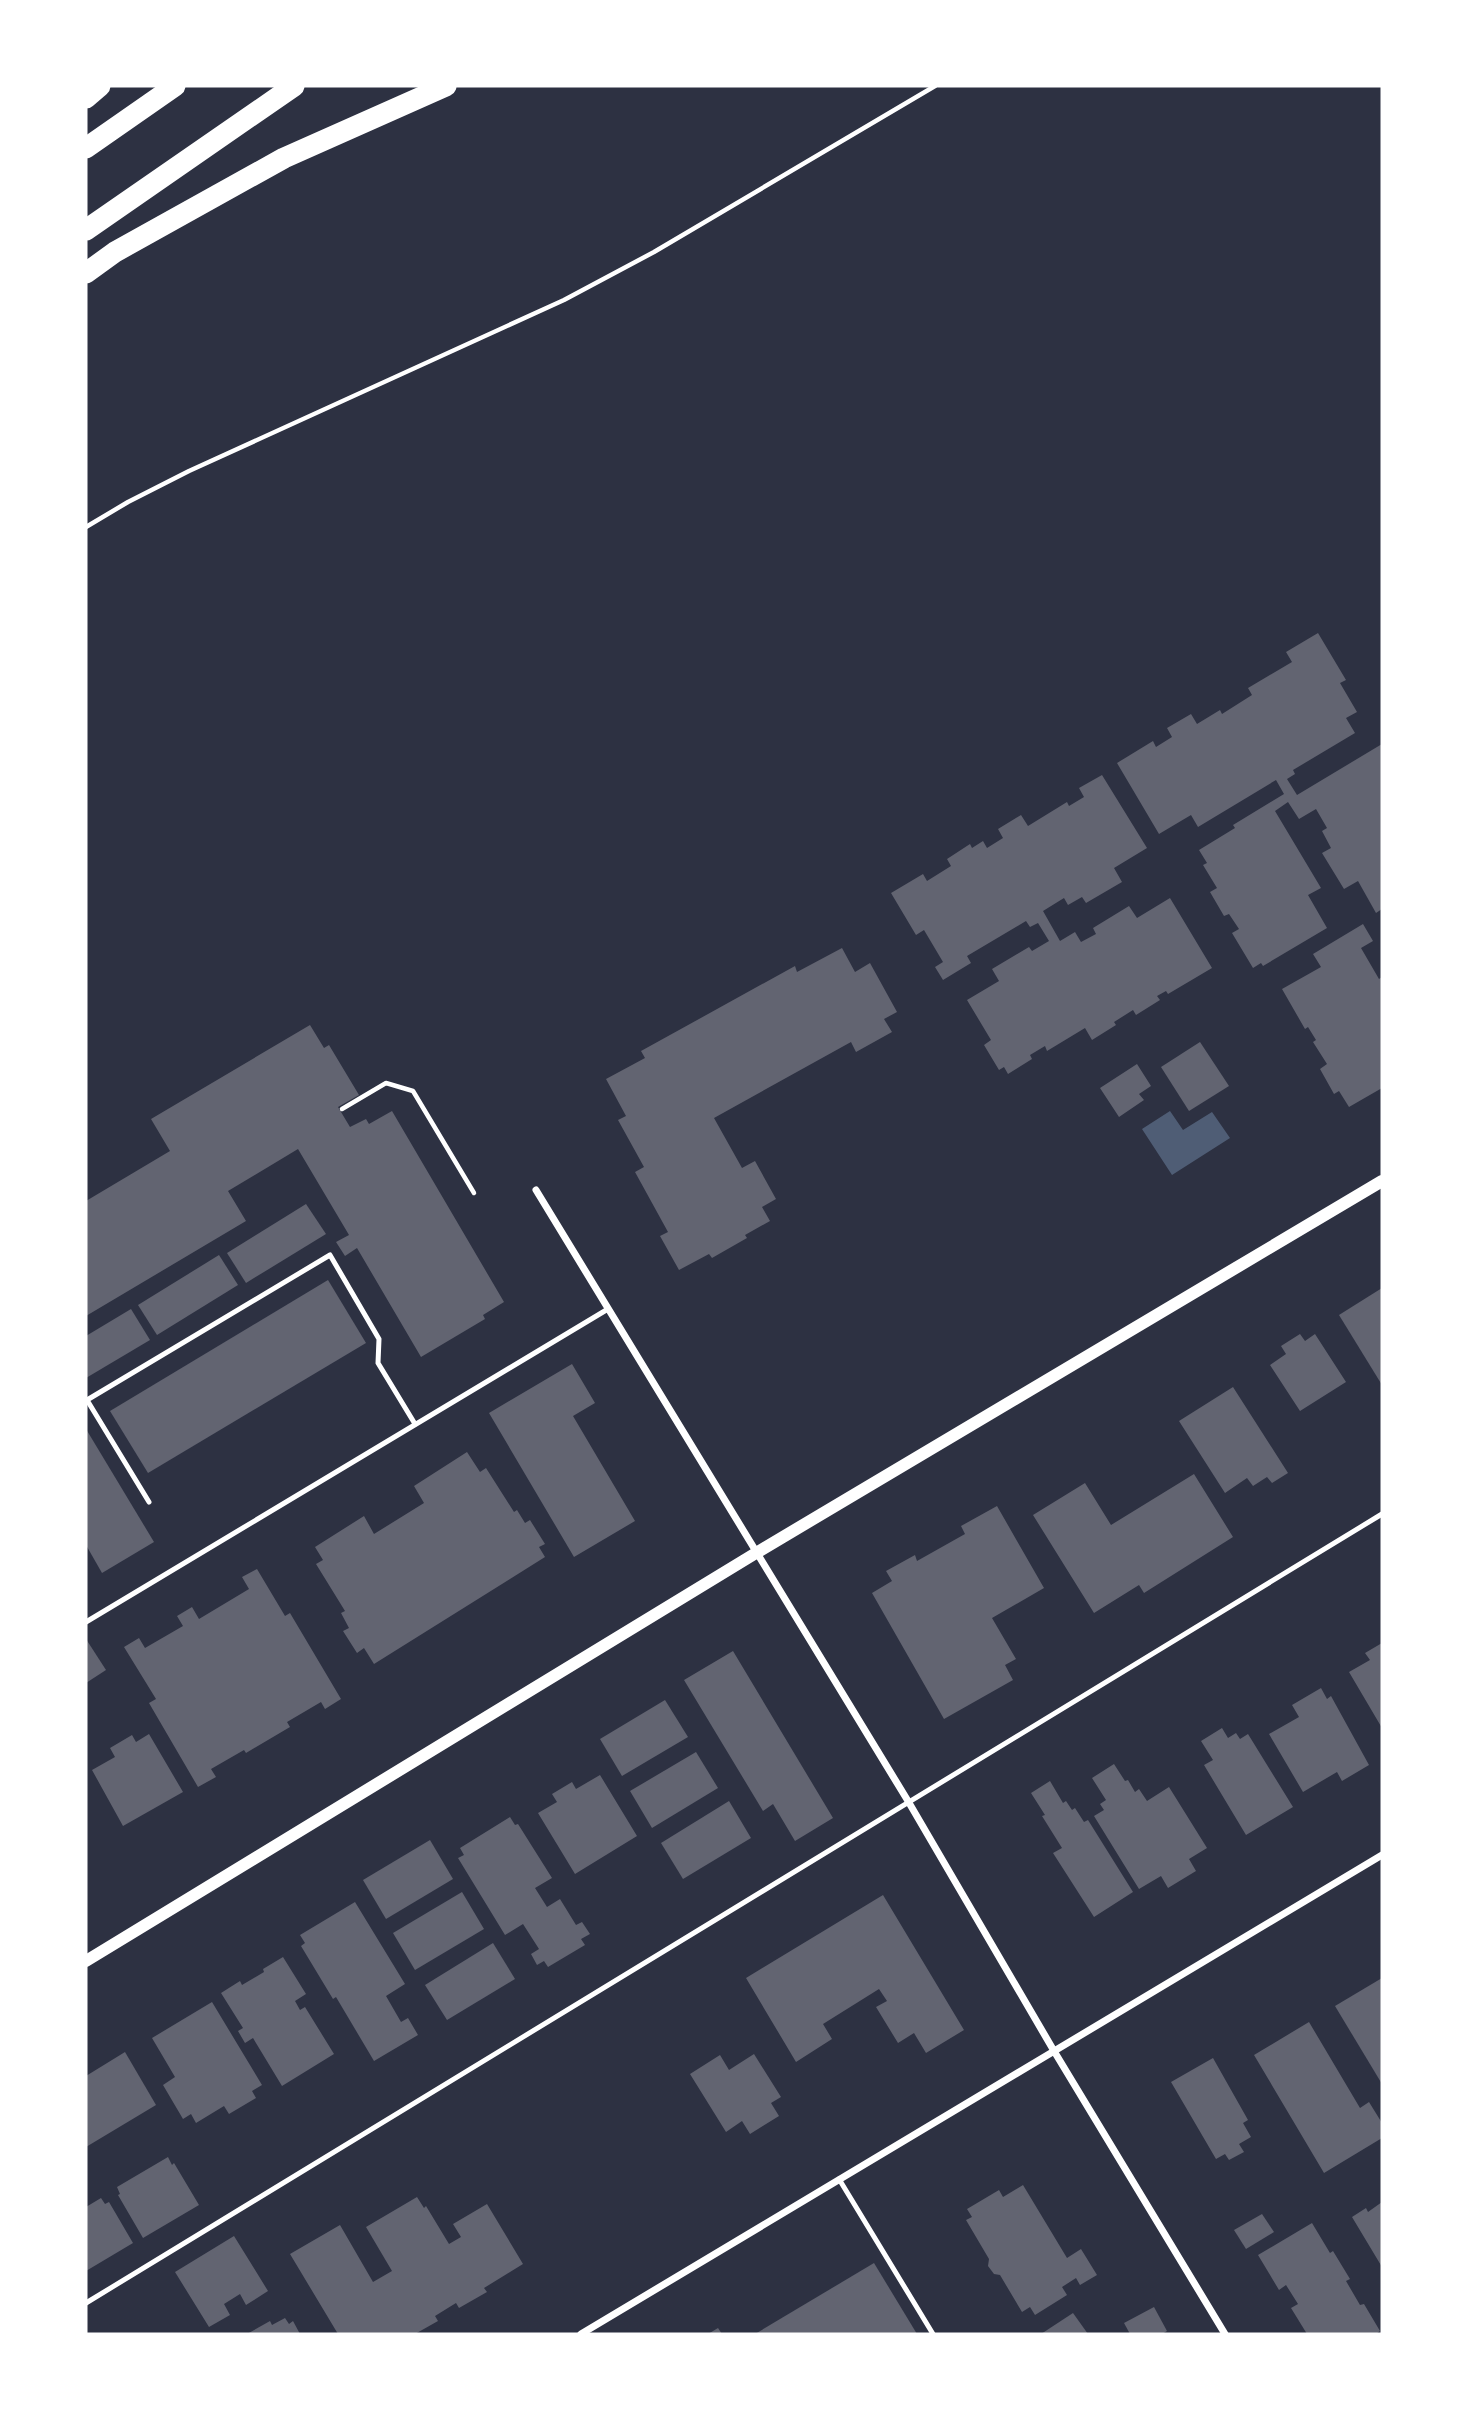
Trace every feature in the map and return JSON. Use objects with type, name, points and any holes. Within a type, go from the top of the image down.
[{"type":"highway","points":[[86,98],[100,86]]},
{"type":"highway","points":[[86,148],[175,86]]},
{"type":"highway","points":[[86,230],[294,86]]},
{"type":"highway","points":[[86,273],[115,252],[284,158],[446,86]]},
{"type":"street","points":[[86,1961],[756,1553],[1382,1181]]},
{"type":"street","points":[[536,1189],[908,1801],[1054,2051],[1225,2334]]},
{"type":"street","points":[[582,2334],[1382,1854]]},
{"type":"lane","points":[[149,1502],[87,1400],[330,1255],[379,1339],[378,1363],[415,1424]]},
{"type":"lane","points":[[86,1622],[608,1309]]},
{"type":"lane","points":[[86,2303],[1382,1514]]},
{"type":"lane","points":[[839,2179],[933,2334]]},
{"type":"path","points":[[86,527],[189,471],[564,300],[654,253],[935,86]]},
{"type":"path","points":[[342,1109],[386,1083],[413,1091],[474,1193]]},
{"type":"water","points":[[1170,1111],[1183,1130],[1212,1112],[1230,1138],[1172,1175],[1142,1129]]},
{"type":"building","points":[[1318,633],[1346,680],[1340,683],[1357,712],[1346,718],[1355,733],[1293,770],[1295,774],[1287,779],[1297,795],[1382,744],[1382,909],[1376,913],[1358,881],[1344,889],[1322,853],[1331,848],[1322,831],[1327,828],[1316,809],[1299,819],[1288,802],[1275,811],[1321,888],[1308,895],[1327,928],[1263,966],[1261,963],[1253,968],[1232,933],[1239,929],[1229,914],[1224,916],[1210,892],[1217,888],[1203,865],[1207,863],[1199,850],[1235,828],[1233,825],[1284,794],[1276,780],[1198,827],[1191,815],[1159,834],[1117,763],[1153,741],[1156,747],[1172,737],[1167,728],[1191,714],[1197,724],[1220,710],[1222,714],[1252,695],[1248,688],[1292,662],[1286,652]]},
{"type":"building","points":[[1102,775],[1147,848],[1114,868],[1122,882],[1086,903],[1082,897],[1068,905],[1064,898],[1043,911],[1060,941],[1075,932],[1081,942],[1096,934],[1093,928],[1129,906],[1137,918],[1170,898],[1212,968],[1168,994],[1166,991],[1157,996],[1160,1000],[1136,1015],[1133,1010],[1092,1040],[1085,1028],[1047,1051],[1045,1046],[1030,1055],[1032,1059],[1008,1074],[1004,1067],[999,1070],[984,1045],[991,1040],[967,1000],[999,981],[992,969],[1029,947],[1032,951],[1049,941],[1038,923],[1030,927],[1026,921],[967,956],[971,963],[943,980],[935,967],[943,962],[924,930],[916,935],[891,893],[923,874],[927,881],[951,866],[947,859],[970,844],[972,848],[983,841],[987,848],[1003,838],[998,829],[1021,815],[1028,826],[1067,802],[1069,806],[1084,797],[1079,788]]},
{"type":"building","points":[[1363,924],[1373,941],[1361,948],[1379,979],[1382,977],[1382,1088],[1349,1107],[1339,1091],[1334,1094],[1320,1069],[1327,1064],[1313,1042],[1316,1040],[1308,1027],[1305,1029],[1282,989],[1321,967],[1313,954]]},
{"type":"building","points":[[842,948],[855,972],[870,963],[897,1012],[884,1019],[892,1032],[856,1052],[851,1042],[714,1118],[742,1168],[755,1161],[776,1199],[762,1207],[770,1221],[745,1235],[747,1238],[712,1258],[709,1254],[679,1270],[660,1236],[668,1232],[635,1172],[644,1167],[618,1120],[626,1116],[606,1079],[645,1058],[641,1051],[795,966],[797,972]]},
{"type":"building","points":[[310,1025],[324,1048],[329,1045],[359,1095],[338,1107],[350,1127],[366,1119],[369,1124],[392,1111],[504,1302],[483,1315],[485,1319],[421,1357],[357,1248],[345,1256],[336,1242],[349,1235],[298,1149],[228,1191],[246,1221],[86,1316],[86,1201],[170,1151],[151,1119]]},
{"type":"building","points":[[1200,1042],[1229,1086],[1189,1111],[1161,1067]]},
{"type":"building","points":[[1137,1064],[1151,1086],[1139,1094],[1144,1100],[1119,1117],[1100,1088]]},
{"type":"building","points":[[306,1204],[326,1234],[246,1283],[227,1253]]},
{"type":"building","points":[[219,1255],[238,1285],[157,1335],[138,1305]]},
{"type":"building","points":[[328,1280],[366,1343],[148,1473],[110,1411]]},
{"type":"building","points":[[1382,1288],[1382,1385],[1339,1315]]},
{"type":"building","points":[[131,1309],[150,1340],[86,1378],[86,1336]]},
{"type":"building","points":[[1300,1334],[1305,1341],[1315,1334],[1346,1382],[1300,1411],[1270,1365],[1286,1354],[1281,1346]]},
{"type":"building","points":[[572,1364],[595,1403],[573,1416],[635,1521],[574,1557],[489,1413]]},
{"type":"building","points":[[1233,1387],[1288,1473],[1272,1483],[1267,1477],[1253,1486],[1247,1478],[1225,1493],[1179,1421]]},
{"type":"building","points":[[86,1429],[154,1542],[102,1573],[86,1545]]},
{"type":"building","points":[[467,1452],[480,1472],[486,1468],[514,1512],[517,1510],[525,1523],[530,1520],[545,1544],[539,1547],[545,1557],[374,1664],[364,1648],[357,1653],[343,1631],[349,1628],[341,1613],[345,1611],[316,1564],[323,1560],[315,1547],[364,1516],[374,1534],[424,1503],[414,1486]]},
{"type":"building","points":[[1194,1474],[1233,1537],[1144,1593],[1139,1585],[1094,1613],[1033,1515],[1085,1483],[1111,1525]]},
{"type":"building","points":[[997,1506],[1044,1588],[992,1618],[1016,1659],[1005,1665],[1013,1680],[944,1719],[872,1593],[892,1581],[886,1571],[915,1555],[917,1561],[965,1534],[961,1526]]},
{"type":"building","points":[[257,1569],[285,1616],[290,1613],[341,1699],[325,1709],[321,1702],[287,1722],[290,1727],[246,1753],[244,1750],[211,1769],[216,1777],[198,1787],[149,1703],[156,1699],[124,1647],[139,1638],[145,1648],[183,1626],[177,1616],[192,1607],[199,1619],[249,1589],[242,1577]]},
{"type":"building","points":[[86,1639],[106,1670],[86,1683]]},
{"type":"building","points":[[1382,1643],[1382,1728],[1349,1672],[1370,1660],[1365,1653]]},
{"type":"building","points":[[733,1651],[833,1818],[795,1841],[773,1804],[763,1811],[684,1680]]},
{"type":"building","points":[[1321,1688],[1327,1699],[1331,1696],[1369,1765],[1342,1781],[1337,1772],[1303,1792],[1269,1734],[1299,1717],[1292,1705]]},
{"type":"building","points":[[665,1700],[688,1737],[622,1776],[600,1739]]},
{"type":"building","points":[[1222,1728],[1228,1738],[1236,1733],[1240,1739],[1248,1734],[1293,1807],[1246,1835],[1204,1765],[1213,1760],[1201,1741]]},
{"type":"building","points":[[149,1734],[183,1792],[123,1826],[92,1770],[115,1757],[110,1748],[132,1735],[136,1742]]},
{"type":"building","points":[[696,1752],[718,1788],[652,1828],[630,1791]]},
{"type":"building","points":[[1114,1764],[1125,1781],[1128,1780],[1135,1792],[1139,1789],[1147,1801],[1169,1787],[1207,1848],[1189,1859],[1196,1871],[1168,1888],[1161,1876],[1139,1889],[1094,1816],[1104,1810],[1100,1804],[1106,1800],[1092,1778]]},
{"type":"building","points":[[600,1775],[637,1836],[575,1874],[538,1813],[557,1802],[552,1794],[572,1782],[576,1789]]},
{"type":"building","points":[[1050,1781],[1063,1803],[1066,1801],[1072,1810],[1075,1808],[1084,1822],[1088,1820],[1133,1892],[1094,1917],[1053,1853],[1062,1848],[1031,1793]]},
{"type":"building","points":[[729,1801],[751,1838],[683,1879],[661,1843]]},
{"type":"building","points":[[510,1817],[515,1825],[518,1824],[552,1878],[535,1888],[547,1907],[560,1899],[576,1925],[582,1922],[590,1934],[581,1939],[585,1945],[548,1967],[544,1961],[537,1965],[531,1954],[539,1949],[523,1924],[505,1935],[458,1858],[464,1855],[460,1848]]},
{"type":"building","points":[[430,1840],[453,1879],[386,1919],[363,1880]]},
{"type":"building","points":[[462,1892],[484,1929],[415,1970],[393,1933]]},
{"type":"building","points":[[883,1895],[964,2030],[926,2053],[914,2033],[898,2043],[876,2007],[887,2001],[879,1989],[823,2024],[832,2039],[796,2062],[746,1978]]},
{"type":"building","points":[[355,1902],[405,1984],[386,1996],[401,2022],[408,2018],[418,2035],[374,2061],[336,1997],[333,1999],[301,1946],[305,1943],[300,1935]]},
{"type":"building","points":[[493,1943],[515,1979],[447,2020],[425,1985]]},
{"type":"building","points":[[283,1957],[306,1994],[295,2001],[300,2010],[305,2007],[334,2054],[282,2086],[253,2038],[245,2043],[238,2031],[243,2028],[221,1993],[240,1981],[242,1985]]},
{"type":"building","points":[[1382,1978],[1382,2084],[1335,2006]]},
{"type":"building","points":[[212,2002],[262,2085],[252,2091],[256,2098],[229,2114],[224,2106],[196,2123],[191,2114],[183,2119],[163,2085],[175,2077],[152,2038]]},
{"type":"building","points":[[1309,2022],[1360,2108],[1369,2102],[1382,2123],[1382,2138],[1324,2173],[1254,2055]]},
{"type":"building","points":[[125,2052],[156,2105],[86,2147],[86,2076]]},
{"type":"building","points":[[754,2054],[781,2097],[771,2103],[779,2116],[750,2134],[742,2121],[726,2132],[690,2074],[720,2055],[729,2070]]},
{"type":"building","points":[[1213,2058],[1248,2120],[1243,2123],[1251,2137],[1239,2144],[1244,2152],[1229,2160],[1225,2154],[1216,2159],[1171,2082]]},
{"type":"building","points":[[168,2157],[199,2205],[143,2238],[118,2195],[120,2194],[117,2187]]},
{"type":"building","points":[[1023,2185],[1067,2258],[1081,2249],[1097,2275],[1080,2285],[1076,2278],[1062,2287],[1067,2295],[1035,2315],[1030,2307],[1022,2312],[1000,2275],[994,2274],[988,2266],[989,2259],[966,2220],[972,2217],[967,2209],[999,2190],[1003,2197]]},
{"type":"building","points":[[417,2197],[424,2208],[426,2206],[449,2244],[461,2237],[453,2224],[487,2204],[523,2264],[484,2288],[487,2292],[459,2308],[456,2303],[435,2316],[438,2321],[415,2334],[338,2334],[290,2254],[340,2225],[373,2282],[392,2271],[366,2227]]},
{"type":"building","points":[[101,2198],[105,2204],[109,2202],[133,2243],[86,2271],[86,2207]]},
{"type":"building","points":[[1382,2202],[1382,2267],[1352,2217],[1366,2208],[1368,2212]]},
{"type":"building","points":[[1262,2214],[1274,2232],[1246,2249],[1234,2230]]},
{"type":"building","points":[[1312,2223],[1350,2279],[1346,2281],[1360,2305],[1364,2304],[1380,2331],[1376,2334],[1307,2334],[1291,2308],[1298,2304],[1286,2285],[1279,2290],[1258,2255]]},
{"type":"building","points":[[234,2236],[268,2291],[246,2305],[240,2294],[224,2304],[230,2315],[209,2327],[175,2272]]},
{"type":"building","points":[[874,2263],[917,2334],[755,2334]]},
{"type":"building","points":[[1154,2307],[1167,2331],[1162,2334],[1130,2334],[1124,2323]]},
{"type":"building","points":[[1073,2313],[1088,2334],[1041,2334]]},
{"type":"building","points":[[285,2318],[289,2324],[293,2321],[300,2334],[247,2334],[270,2321],[272,2325]]},
{"type":"building","points":[[718,2328],[722,2334],[708,2334]]}]
